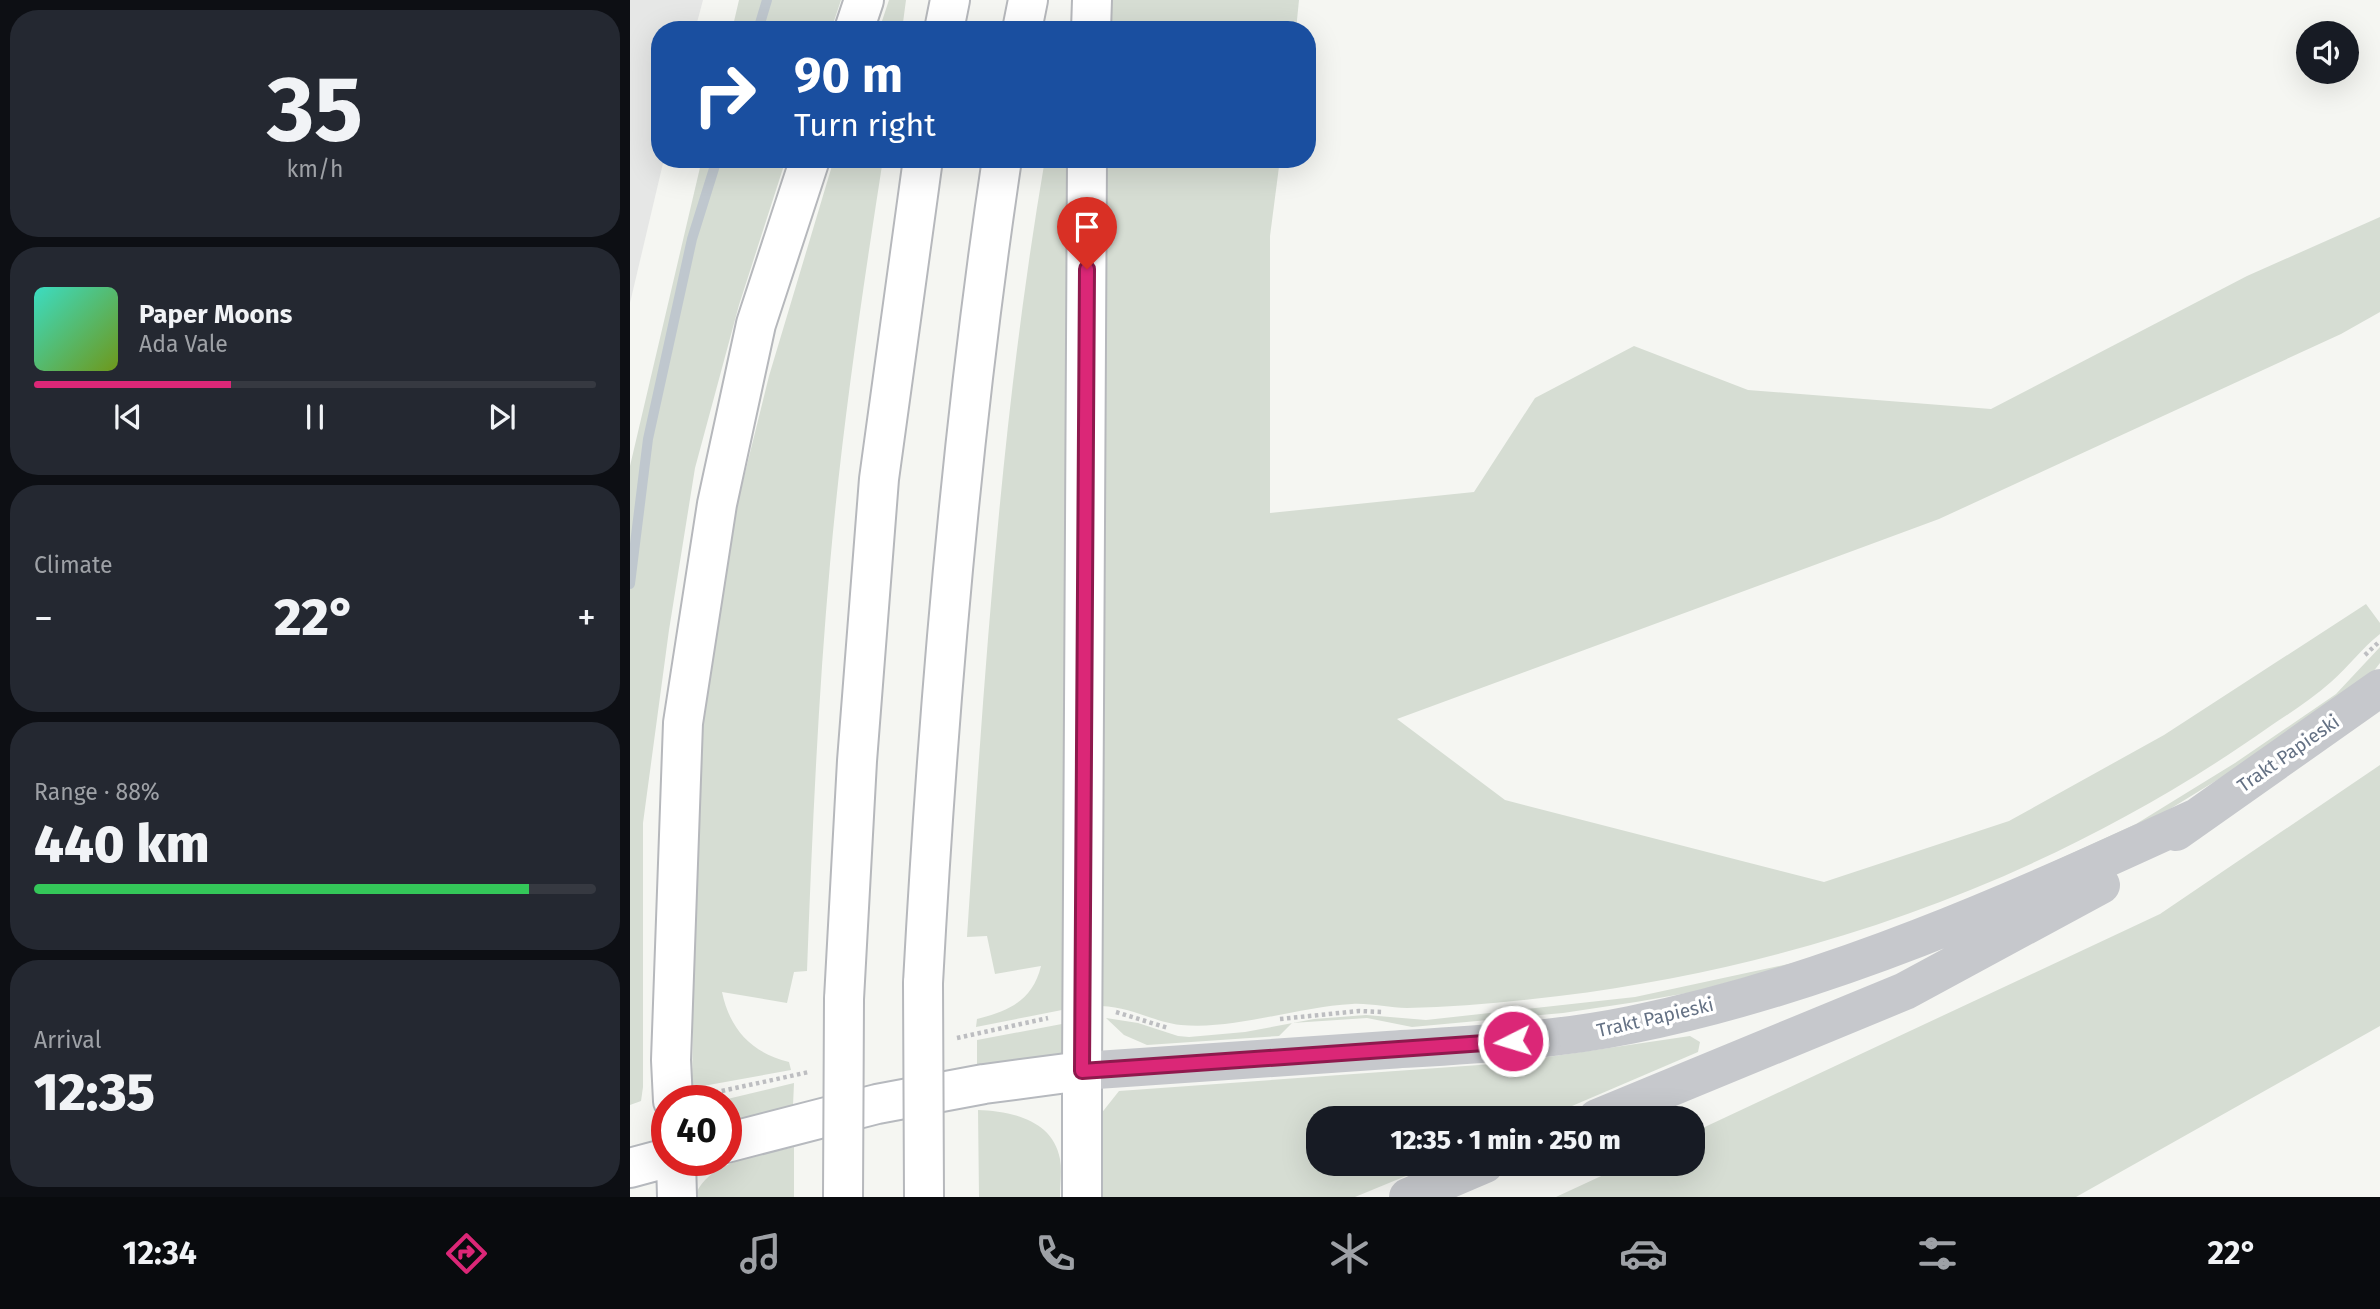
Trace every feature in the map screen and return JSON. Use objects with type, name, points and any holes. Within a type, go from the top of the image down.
[{"type":"main road","points":[[857,21],[864,0]]},
{"type":"main road","points":[[946,21],[950,0]]},
{"type":"main road","points":[[1024,21],[1028,0]]},
{"type":"main road","points":[[1091,21],[1092,0]]},
{"type":"main road","points":[[672,1085],[682,723],[717,504],[757,324],[807,168]]},
{"type":"main road","points":[[843,1197],[844,999],[857,761],[879,479],[922,168]]},
{"type":"main road","points":[[923,1197],[923,983],[937,737],[981,298],[1001,168]]},
{"type":"main road","points":[[1082,1197],[1087,168]]},
{"type":"main road","points":[[742,1139],[877,1104],[984,1084],[1082,1071]]},
{"type":"main road","points":[[630,1168],[651,1162]]},
{"type":"main road","points":[[676,1176],[677,1197]]},
{"type":"street","name":"Trakt Papieski","points":[[1626,1106],[1905,991],[2063,908],[2128,869],[2195,818],[2369,675]]},
{"type":"street","name":"Trakt Papieski","points":[[1082,1071],[1491,1044],[1630,1025],[1773,988],[1888,951],[2016,901],[2195,818]]},
{"type":"street","points":[[1408,1197],[1457,1176]]},
{"type":"path","points":[[2369,675],[2380,641]]},
{"type":"path","points":[[1275,1021],[1296,1015],[1359,1011],[1392,1014]]},
{"type":"path","points":[[1120,1013],[1177,1030]]},
{"type":"shaded area","points":[[630,0],[703,0],[697,21],[651,21],[651,168],[662,168],[630,303]]},
{"type":"shaded area","points":[[739,0],[841,0],[834,21],[734,21]]},
{"type":"shaded area","points":[[889,0],[906,0],[903,21],[882,21]]},
{"type":"shaded area","points":[[1106,0],[1299,0],[1297,21],[1105,21]]},
{"type":"shaded area","points":[[700,168],[783,168],[739,305],[695,468],[669,630],[643,823],[643,1087],[641,1101],[630,1105],[630,466]]},
{"type":"shaded area","points":[[831,168],[882,168],[860,311],[830,564],[816,767],[807,971],[794,972],[787,1003],[722,992],[731,1018],[745,1038],[764,1053],[789,1062],[791,1070],[708,1085],[692,1085],[696,778],[716,590],[769,376]]},
{"type":"shaded area","points":[[1044,168],[1069,168],[1067,1009],[976,1027],[977,1019],[1009,1008],[1026,996],[1041,966],[995,974],[987,936],[967,937],[996,547],[1005,450]]},
{"type":"shaded area","points":[[1102,168],[1279,168],[1270,236],[1270,513],[1474,492],[1535,398],[1634,346],[1748,390],[1991,409],[2247,276],[2380,217],[2380,312],[2341,334],[1939,519],[1397,719],[1505,800],[1824,882],[2009,821],[2164,735],[2366,604],[2380,623],[2380,634],[2331,682],[2301,706],[2188,780],[2105,827],[2019,869],[1931,905],[1841,936],[1748,961],[1654,981],[1559,996],[1445,1007],[1407,1008],[1366,1004],[1331,1006],[1202,1026],[1181,1025],[1123,1009],[1101,1006]]},
{"type":"shaded area","points":[[2380,647],[2380,663],[2373,672],[2240,766],[2139,828],[1921,929],[1693,992],[1563,1013],[1412,1027],[1367,1018],[1293,1023],[1366,1015],[1426,1020],[1635,997],[1793,963],[1917,924],[2136,824],[2235,763],[2336,694]]},
{"type":"shaded area","points":[[2380,765],[2380,1026],[2076,1197],[1556,1197],[1601,1176],[1705,1176],[1705,1127],[2160,914]]},
{"type":"shaded area","points":[[1106,1018],[1138,1023],[1189,1037],[1245,1032],[1292,1023],[1279,1036],[1147,1045],[1124,1035]]},
{"type":"shaded area","points":[[1067,1023],[1066,1054],[977,1067],[977,1040]]},
{"type":"shaded area","points":[[1690,1036],[1700,1042],[1698,1052],[1572,1106],[1306,1106],[1306,1176],[1406,1176],[1355,1197],[1100,1197],[1100,1115],[1119,1091],[1507,1063]]},
{"type":"shaded area","points":[[794,1083],[793,1106],[742,1120],[742,1095]]},
{"type":"shaded area","points":[[978,1110],[1029,1120],[1049,1135],[1060,1159],[1060,1197],[979,1197]]},
{"type":"shaded area","points":[[794,1147],[794,1197],[695,1197],[710,1176],[742,1176],[742,1160]]},
{"type":"waterway","points":[[761,21],[767,0]]},
{"type":"waterway","points":[[630,584],[648,439],[692,239],[714,168]]},
{"type":"route","points":[[1087,269],[1082,1071],[1513,1041]]}]
